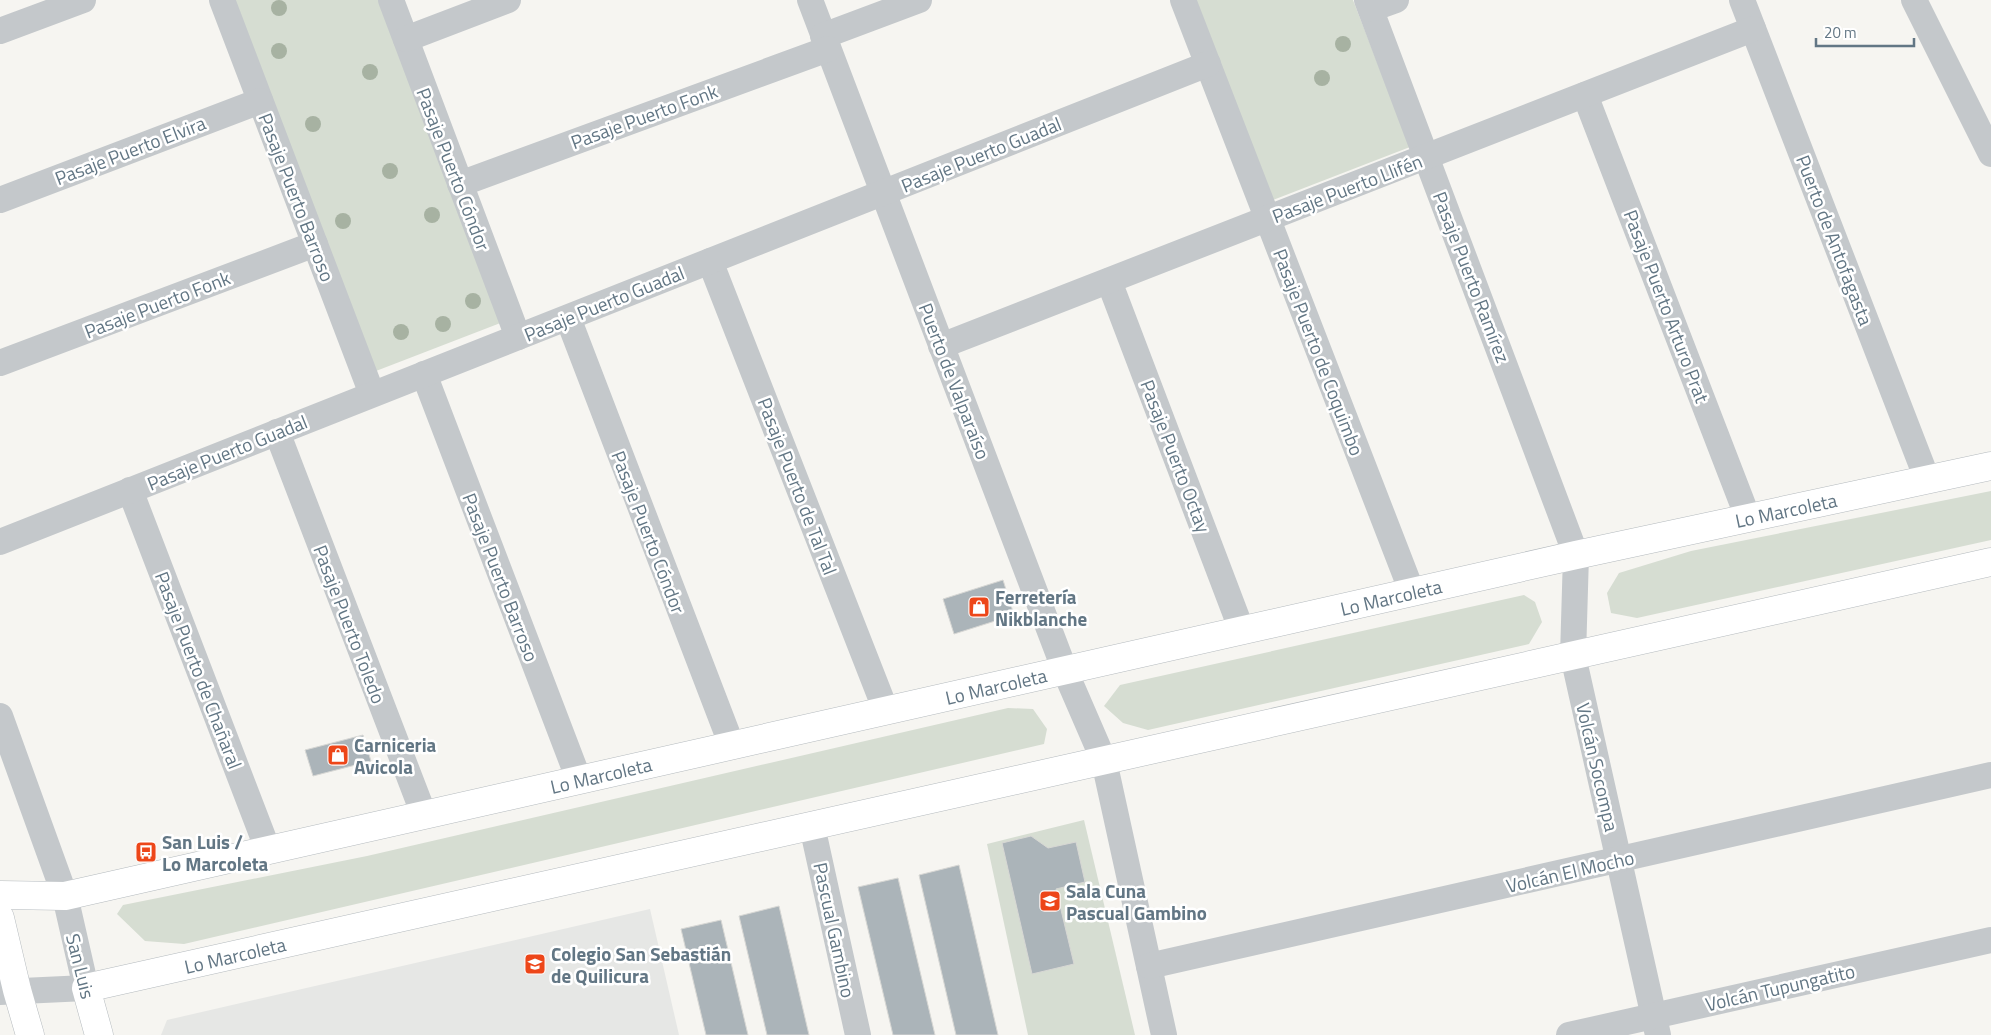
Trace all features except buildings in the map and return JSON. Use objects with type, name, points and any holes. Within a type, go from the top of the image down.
[{"type":"street","points":[[0,31],[83,0]]},
{"type":"street","name":"Pasaje Puerto Barroso","points":[[222,0],[372,394]]},
{"type":"street","name":"Pasaje Puerto Cóndor","points":[[391,0],[518,337]]},
{"type":"street","points":[[406,39],[508,0]]},
{"type":"street","name":"Puerto de Valparaíso","points":[[810,0],[1065,671],[1104,760],[1164,1035]]},
{"type":"street","name":"Pasaje Puerto Fonk","points":[[460,184],[826,42],[919,0]]},
{"type":"street","name":"Pasaje Puerto de Coquimbo","points":[[1183,0],[1412,592]]},
{"type":"street","points":[[1369,5],[1396,0]]},
{"type":"street","name":"Puerto de Antofagasta","points":[[1742,0],[1927,479]]},
{"type":"street","points":[[1914,0],[1991,154]]},
{"type":"street","name":"Pasaje Puerto Ramírez","points":[[1369,5],[1576,554]]},
{"type":"street","name":"Pasaje Puerto Llifén","points":[[941,346],[1753,29]]},
{"type":"street","name":"Pasaje Puerto Guadal","points":[[0,542],[1208,64]]},
{"type":"street","name":"Pasaje Puerto Arturo Prat","points":[[1585,95],[1748,518]]},
{"type":"street","name":"Pasaje Puerto Elvira","points":[[0,200],[260,101]]},
{"type":"street","name":"Pasaje Puerto Fonk","points":[[0,363],[315,244]]},
{"type":"street","name":"Pasaje Puerto de Tal Tal","points":[[710,261],[886,711]]},
{"type":"street","name":"Pasaje Puerto Octay","points":[[1109,281],[1242,631]]},
{"type":"street","name":"Pasaje Puerto Cóndor","points":[[568,318],[732,746]]},
{"type":"street","name":"Pasaje Puerto Barroso","points":[[424,374],[579,780]]},
{"type":"street","name":"Pasaje Puerto Toledo","points":[[277,432],[424,815]]},
{"type":"street","name":"Lo Marcoleta","points":[[0,895],[65,896],[1576,554],[1991,466]]},
{"type":"street","name":"Pasaje Puerto de Chañaral","points":[[130,490],[268,850]]},
{"type":"street","name":"Volcán Socompa","points":[[1576,554],[1573,656],[1656,1025]]},
{"type":"street","name":"Lo Marcoleta","points":[[9,991],[86,988],[1991,562]]},
{"type":"street","name":"San Luis","points":[[0,716],[65,896],[99,1035]]},
{"type":"street","name":"Volcán El Mocho","points":[[1149,966],[1991,776]]},
{"type":"street","name":"Pascual Gambino","points":[[812,826],[858,1035]]},
{"type":"street","points":[[0,918],[9,991],[30,1035]]},
{"type":"street","name":"Volcán Tupungatito","points":[[1569,1035],[1656,1025],[1991,940]]},
{"type":"shaded area","points":[[235,0],[380,0],[503,322],[376,371]]},
{"type":"shaded area","points":[[1195,0],[1353,0],[1410,147],[1273,200]]},
{"type":"shaded area","points":[[1991,491],[1991,540],[1637,618],[1611,613],[1607,593],[1619,573],[1691,551]]},
{"type":"shaded area","points":[[1524,595],[1535,602],[1542,622],[1529,644],[1148,730],[1123,723],[1104,706],[1120,685]]},
{"type":"shaded area","points":[[1008,708],[1033,709],[1047,729],[1044,744],[184,944],[145,941],[117,914],[123,905],[367,856]]},
{"type":"shaded area","points":[[1084,820],[1135,1035],[1028,1035],[987,844]]},
{"type":"shaded area","name":"Colegio San Sebastián de Quilicura","points":[[650,909],[679,1035],[161,1035],[167,1020]]},
{"type":"place","name":"Ferretería Nikblanche","points":[[979,607]]},
{"type":"place","name":"Carniceria Avicola","points":[[338,755]]},
{"type":"place","name":"San Luis / Lo Marcoleta","points":[[146,852]]},
{"type":"place","name":"Sala Cuna Pascual Gambino","points":[[1050,901]]},
{"type":"place","name":"Colegio San Sebastián de Quilicura","points":[[535,964]]}]
